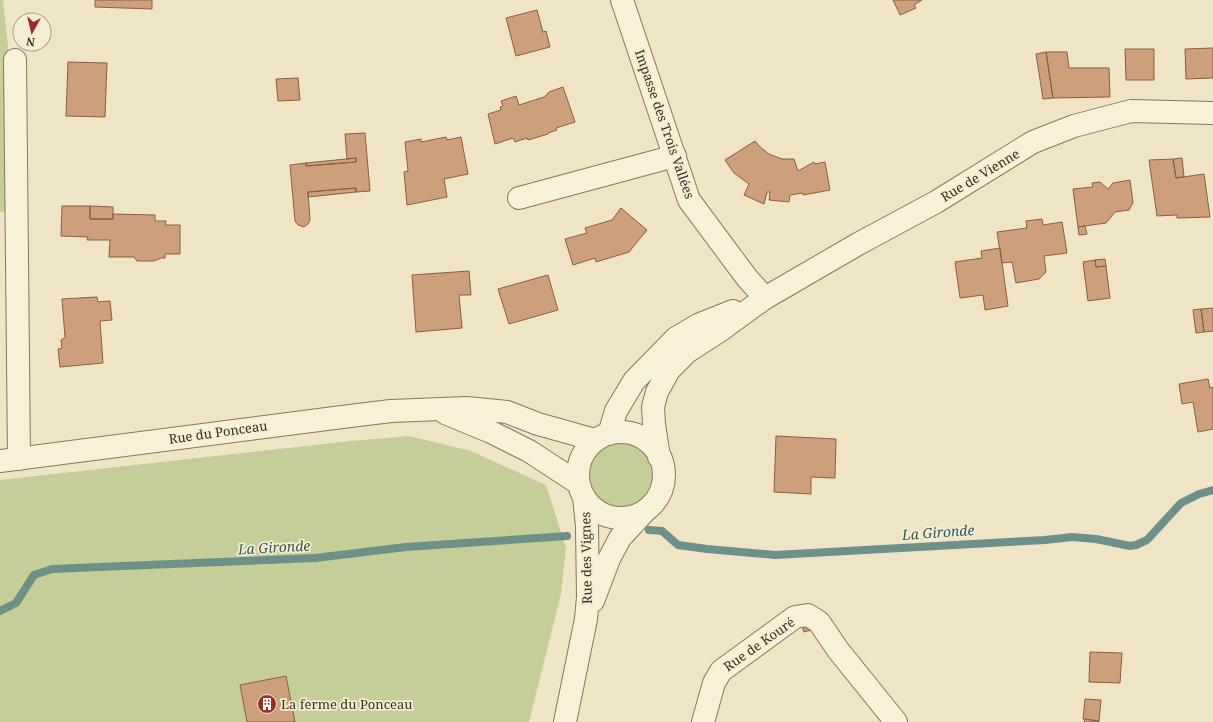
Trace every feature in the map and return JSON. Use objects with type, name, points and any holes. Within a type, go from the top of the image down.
[{"type":"street","name":"Impasse des Trois Vallées","points":[[622,0],[689,200],[747,278],[765,298]]},
{"type":"street","points":[[10,460],[16,60]]},
{"type":"street","name":"Rue de Vienne","points":[[659,457],[653,407],[657,392],[670,370],[687,352],[718,332],[765,298],[858,244],[936,202],[1033,142],[1074,126],[1131,111],[1213,113]]},
{"type":"street","points":[[519,198],[675,156]]},
{"type":"street","name":"Rue de Vienne","points":[[602,437],[634,381],[676,338],[698,325],[765,298]]},
{"type":"street","name":"Rue du Ponceau","points":[[10,460],[391,411],[437,409],[467,408],[507,412],[538,424],[602,437]]},
{"type":"street","name":"Rue du Ponceau","points":[[437,409],[491,432],[529,451],[581,490]]},
{"type":"street","points":[[624,432],[638,436],[651,444],[659,457],[664,472],[662,487],[655,501],[644,512],[631,517],[618,518],[604,515],[592,508],[581,490],[579,464],[583,455],[602,437],[624,432]]},
{"type":"street","name":"Rue des Vignes","points":[[565,722],[586,619],[588,597],[587,526],[581,490]]},
{"type":"street","name":"Rue des Vignes","points":[[586,619],[609,559],[620,538],[644,512]]},
{"type":"street","name":"Rue de Kouré","points":[[703,722],[714,683],[721,671],[790,620],[795,617],[808,615],[819,622],[838,650],[896,722]]},
{"type":"green space","points":[[0,0],[3,0],[8,47],[6,212],[0,212]]},
{"type":"green space","points":[[409,436],[471,451],[546,485],[566,548],[561,594],[529,722],[0,722],[0,480],[351,441]]},
{"type":"green space","points":[[621,440],[634,443],[645,450],[652,461],[655,474],[652,487],[645,498],[634,505],[621,508],[608,505],[597,498],[590,487],[587,474],[590,461],[597,450],[608,443]]},
{"type":"building","points":[[95,0],[152,0],[152,9],[95,7]]},
{"type":"building","points":[[893,0],[922,0],[914,5],[916,8],[900,15]]},
{"type":"building","points":[[537,10],[543,32],[546,31],[550,47],[516,56],[506,18]]},
{"type":"building","points":[[1213,48],[1213,78],[1186,79],[1185,49]]},
{"type":"building","points":[[1125,49],[1154,49],[1154,80],[1126,80]]},
{"type":"building","points":[[1046,52],[1053,98],[1043,99],[1036,54]]},
{"type":"building","points":[[1046,52],[1067,52],[1069,68],[1109,68],[1110,97],[1053,98]]},
{"type":"building","points":[[68,62],[107,63],[105,117],[66,116]]},
{"type":"building","points":[[298,78],[300,100],[278,101],[276,79]]},
{"type":"building","points":[[563,87],[575,122],[556,128],[557,130],[548,134],[528,140],[527,138],[515,142],[513,138],[495,144],[488,114],[501,110],[500,107],[503,106],[501,101],[516,96],[519,105],[544,97],[549,92]]},
{"type":"building","points":[[365,133],[370,191],[356,192],[356,188],[308,192],[310,220],[304,227],[298,225],[295,221],[290,165],[306,163],[306,166],[356,162],[356,158],[347,159],[345,134]]},
{"type":"building","points":[[446,137],[447,140],[461,137],[468,174],[444,179],[447,197],[407,205],[404,172],[408,171],[405,142],[421,139],[421,142]]},
{"type":"building","points":[[755,141],[769,154],[782,159],[794,159],[798,171],[814,162],[815,164],[825,162],[830,190],[803,195],[803,193],[790,195],[789,202],[769,200],[770,192],[767,192],[764,204],[744,195],[749,184],[734,173],[725,160]]},
{"type":"building","points":[[356,158],[356,162],[306,166],[306,163]]},
{"type":"building","points":[[1182,158],[1184,177],[1176,178],[1173,159]]},
{"type":"building","points":[[1173,159],[1176,178],[1204,174],[1210,217],[1177,218],[1177,215],[1157,216],[1149,160]]},
{"type":"building","points":[[1130,180],[1133,203],[1129,210],[1115,212],[1106,223],[1078,227],[1073,189],[1093,187],[1092,183],[1100,182],[1108,189],[1113,183]]},
{"type":"building","points":[[356,188],[356,192],[308,197],[308,192]]},
{"type":"building","points":[[62,206],[90,206],[90,219],[113,219],[113,214],[155,215],[155,221],[166,221],[165,225],[180,225],[180,254],[165,254],[165,258],[154,261],[137,261],[134,257],[109,257],[110,240],[87,240],[88,237],[61,236]]},
{"type":"building","points":[[90,206],[113,207],[113,219],[90,219]]},
{"type":"building","points":[[621,208],[647,230],[629,252],[596,262],[595,258],[573,265],[565,239],[587,233],[585,228],[612,220]]},
{"type":"building","points":[[1042,219],[1043,225],[1062,222],[1067,253],[1044,256],[1046,272],[1039,279],[1016,283],[1012,262],[1002,263],[997,232],[1027,228],[1026,221]]},
{"type":"building","points":[[1085,226],[1087,234],[1079,235],[1078,227]]},
{"type":"building","points":[[1000,248],[1008,306],[985,310],[983,295],[960,298],[955,262],[982,258],[981,251]]},
{"type":"building","points":[[1105,259],[1106,266],[1096,267],[1095,260]]},
{"type":"building","points":[[1095,260],[1096,267],[1106,266],[1110,298],[1088,301],[1083,262]]},
{"type":"building","points":[[469,271],[471,295],[459,295],[462,328],[416,332],[412,275]]},
{"type":"building","points":[[548,275],[558,310],[509,324],[498,289]]},
{"type":"building","points":[[97,297],[98,302],[110,301],[112,320],[100,321],[103,363],[60,367],[58,349],[62,348],[61,340],[65,337],[62,299]]},
{"type":"building","points":[[1213,308],[1213,331],[1204,332],[1201,309]]},
{"type":"building","points":[[1201,309],[1204,332],[1196,333],[1193,310]]},
{"type":"building","points":[[1208,379],[1210,388],[1213,387],[1213,429],[1198,432],[1193,402],[1182,404],[1179,384]]},
{"type":"building","points":[[776,436],[836,439],[835,478],[811,477],[811,494],[774,492]]},
{"type":"building","points":[[808,619],[811,630],[804,632],[800,621]]},
{"type":"building","points":[[1090,652],[1122,653],[1120,683],[1089,682]]},
{"type":"building","name":"La ferme du Ponceau","points":[[286,676],[295,722],[247,722],[240,685]]},
{"type":"building","points":[[1085,699],[1101,700],[1099,721],[1083,719]]},
{"type":"building","points":[[1085,719],[1099,721],[1099,722],[1084,722]]},
{"type":"waterway","name":"La Gironde","points":[[649,530],[662,531],[678,545],[775,555],[1045,540],[1072,537],[1096,539],[1130,546],[1147,540],[1181,503],[1199,494],[1213,490]]},
{"type":"waterway","name":"La Gironde","points":[[0,611],[16,603],[34,575],[52,569],[315,558],[406,547],[567,536]]},
{"type":"place","name":"La ferme du Ponceau","points":[[267,704]]}]
